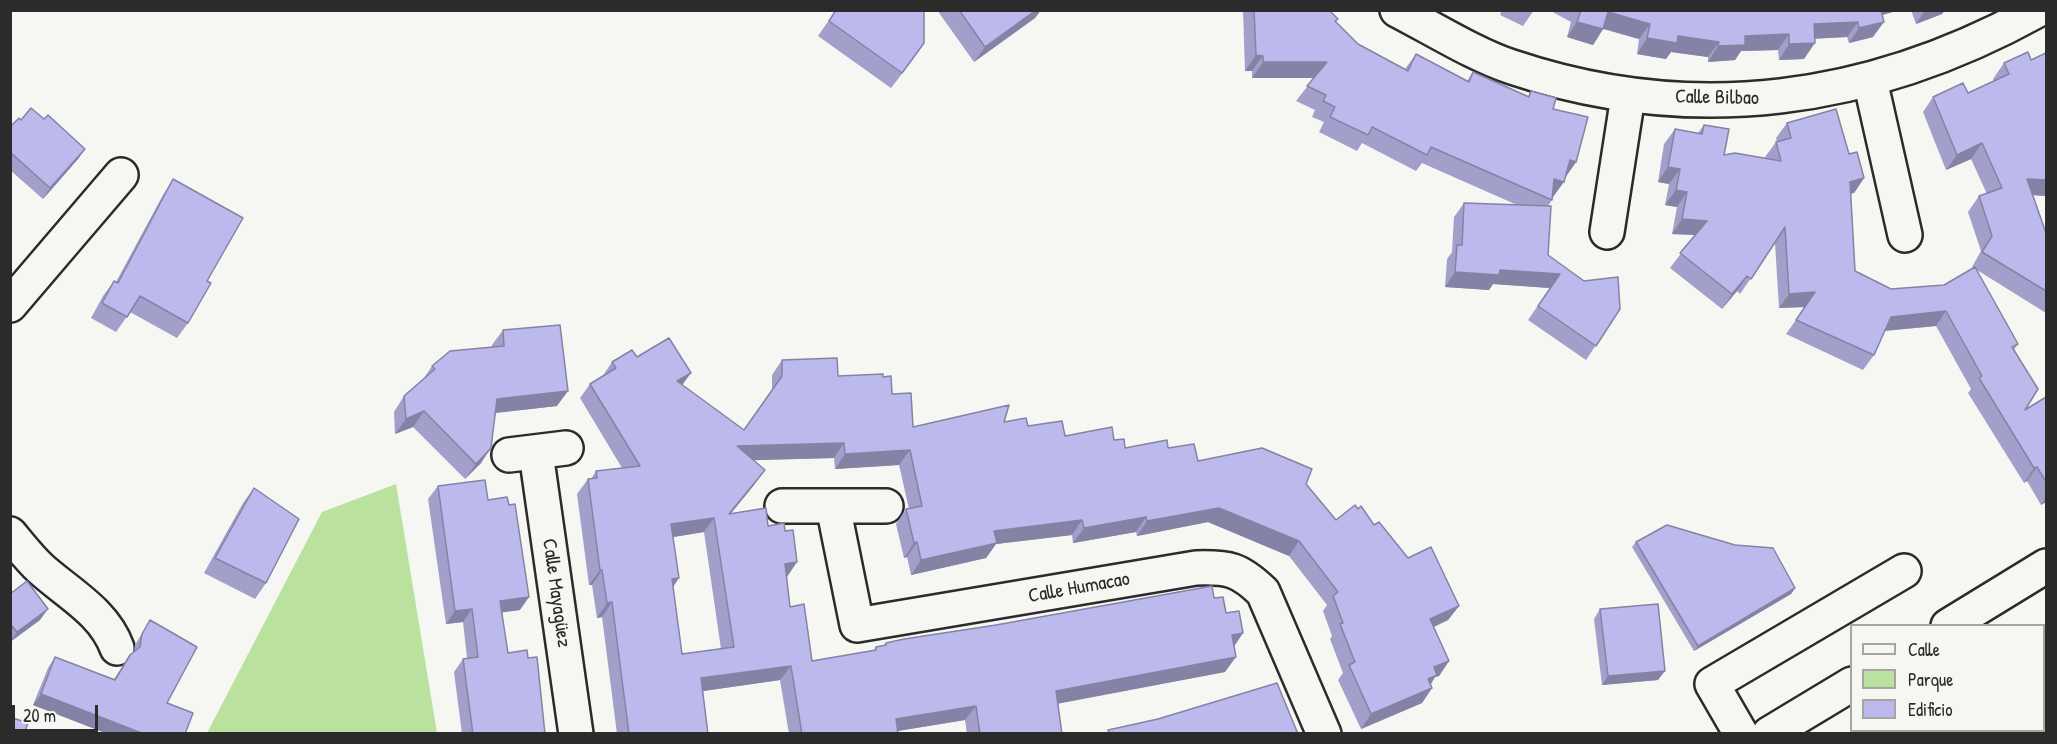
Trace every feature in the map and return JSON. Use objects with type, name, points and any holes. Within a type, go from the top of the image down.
[{"type":"street","name":"Calle Bilbao","points":[[1398,10],[1509,66],[1573,85],[1628,96],[1765,99],[1870,80],[1937,60],[1995,34],[2038,10]]},
{"type":"street","points":[[1870,80],[1905,235]]},
{"type":"street","points":[[1607,231],[1628,96]]},
{"type":"street","points":[[10,305],[122,175]]},
{"type":"street","name":"Calle Mayagüez","points":[[537,452],[576,734]]},
{"type":"street","points":[[782,506],[886,506]]},
{"type":"street","name":"Calle Humacao","points":[[833,506],[857,626],[1196,568],[1225,567],[1245,576],[1263,592],[1324,734]]},
{"type":"street","points":[[10,534],[39,567],[95,613],[110,630],[117,648]]},
{"type":"street","points":[[1951,624],[2046,566]]},
{"type":"street","points":[[1741,734],[1712,684],[1904,571]]},
{"type":"street","points":[[1769,734],[1850,685]]},
{"type":"green space","points":[[396,484],[437,733],[207,733],[322,512]]},
{"type":"building","points":[[836,10],[924,10],[924,43],[902,73],[829,21]]},
{"type":"building","points":[[959,10],[1036,10],[985,47]]},
{"type":"building","points":[[1254,10],[1331,10],[1338,19],[1335,21],[1358,44],[1408,71],[1416,54],[1469,82],[1473,72],[1529,97],[1531,91],[1556,98],[1553,109],[1588,117],[1576,162],[1570,160],[1564,182],[1554,179],[1552,200],[1431,147],[1427,155],[1372,127],[1368,135],[1330,117],[1335,107],[1323,101],[1326,95],[1307,86],[1327,62],[1263,62],[1263,56],[1256,55]]},
{"type":"building","points":[[1581,10],[1881,10],[1884,22],[1859,28],[1858,22],[1814,24],[1815,43],[1789,44],[1789,34],[1745,36],[1745,45],[1718,46],[1719,42],[1678,36],[1677,43],[1647,38],[1650,24],[1608,12],[1603,29],[1577,22]]},
{"type":"building","points":[[2028,52],[2031,60],[2046,53],[2046,180],[2027,179],[2046,233],[2046,291],[1982,252],[1992,236],[1979,196],[2002,188],[1982,143],[1957,155],[1933,97],[1963,83],[1968,93],[2009,74],[2004,63]]},
{"type":"building","points":[[31,108],[44,119],[48,115],[85,149],[50,188],[10,152],[10,127],[19,118],[21,120]]},
{"type":"building","points":[[1836,109],[1849,154],[1857,152],[1864,178],[1850,182],[1855,271],[1891,289],[1944,285],[1975,267],[2018,344],[2012,347],[2038,389],[2025,410],[2046,397],[2046,482],[2037,467],[2034,468],[1979,378],[1982,376],[1946,311],[1891,317],[1874,355],[1796,320],[1815,292],[1789,294],[1785,227],[1751,279],[1747,276],[1732,294],[1680,253],[1707,221],[1682,219],[1687,192],[1676,190],[1680,169],[1668,167],[1675,129],[1702,134],[1704,125],[1729,129],[1724,155],[1735,153],[1781,161],[1776,142],[1791,138],[1787,123]]},
{"type":"building","points":[[173,179],[243,218],[207,281],[211,283],[188,323],[140,296],[127,317],[102,303],[114,281],[118,283]]},
{"type":"building","points":[[1464,203],[1551,206],[1548,255],[1584,281],[1618,277],[1620,309],[1596,346],[1538,306],[1560,274],[1500,270],[1499,275],[1455,272],[1457,245],[1462,245]]},
{"type":"building","points":[[560,325],[568,391],[497,399],[491,448],[476,464],[424,411],[406,419],[404,396],[435,369],[432,366],[450,351],[504,346],[503,330]]},
{"type":"building","points":[[669,338],[691,373],[677,381],[744,430],[782,376],[782,360],[837,358],[838,376],[883,374],[883,377],[891,376],[892,394],[911,393],[913,427],[1009,405],[1004,422],[1026,418],[1028,426],[1062,421],[1065,436],[1112,427],[1114,440],[1124,439],[1125,448],[1167,440],[1168,448],[1194,444],[1198,461],[1262,448],[1312,469],[1306,484],[1336,520],[1355,505],[1358,509],[1361,506],[1374,525],[1379,522],[1408,558],[1431,547],[1459,606],[1430,619],[1449,661],[1434,667],[1437,675],[1428,679],[1432,688],[1371,714],[1349,665],[1355,662],[1340,624],[1343,623],[1333,596],[1338,592],[1299,541],[1219,508],[1147,521],[1146,517],[1084,528],[1082,520],[994,531],[997,543],[921,560],[917,542],[914,543],[906,509],[922,506],[910,450],[845,454],[844,443],[737,446],[765,470],[729,514],[766,508],[768,526],[784,523],[785,531],[793,530],[797,562],[785,564],[790,607],[804,604],[812,661],[876,650],[876,647],[886,645],[886,643],[904,639],[996,625],[1212,586],[1214,598],[1223,597],[1226,613],[1239,611],[1243,633],[1232,635],[1236,657],[1056,691],[1062,734],[980,734],[976,706],[896,719],[898,734],[802,734],[791,666],[701,678],[708,734],[629,734],[612,602],[607,603],[602,570],[600,570],[588,479],[597,478],[596,471],[640,466],[590,384],[616,368],[612,362],[632,350],[637,357]],"holes":[[[714,518],[734,647],[682,654],[672,579],[679,578],[671,524]]]},
{"type":"building","points":[[485,480],[488,500],[507,497],[509,505],[515,504],[529,597],[500,601],[508,653],[527,650],[528,658],[537,657],[545,734],[473,734],[463,659],[478,657],[472,609],[455,611],[438,486]]},
{"type":"building","points":[[254,488],[299,519],[266,583],[215,558]]},
{"type":"building","points":[[1667,525],[1735,545],[1773,548],[1795,588],[1698,646],[1636,542]]},
{"type":"building","points":[[27,581],[48,609],[17,632],[12,626],[10,628],[10,594]]},
{"type":"building","points":[[1658,604],[1665,671],[1608,676],[1600,609]]},
{"type":"building","points":[[150,620],[197,647],[167,703],[193,713],[185,734],[144,734],[41,694],[55,657],[115,680],[130,655],[140,647],[142,634]]},
{"type":"building","points":[[2045,678],[2046,679],[2045,710]]},
{"type":"building","points":[[1277,683],[1298,734],[1109,734],[1108,730],[1158,719]]},
{"type":"building","points":[[10,717],[28,723],[24,734],[10,734]]}]
